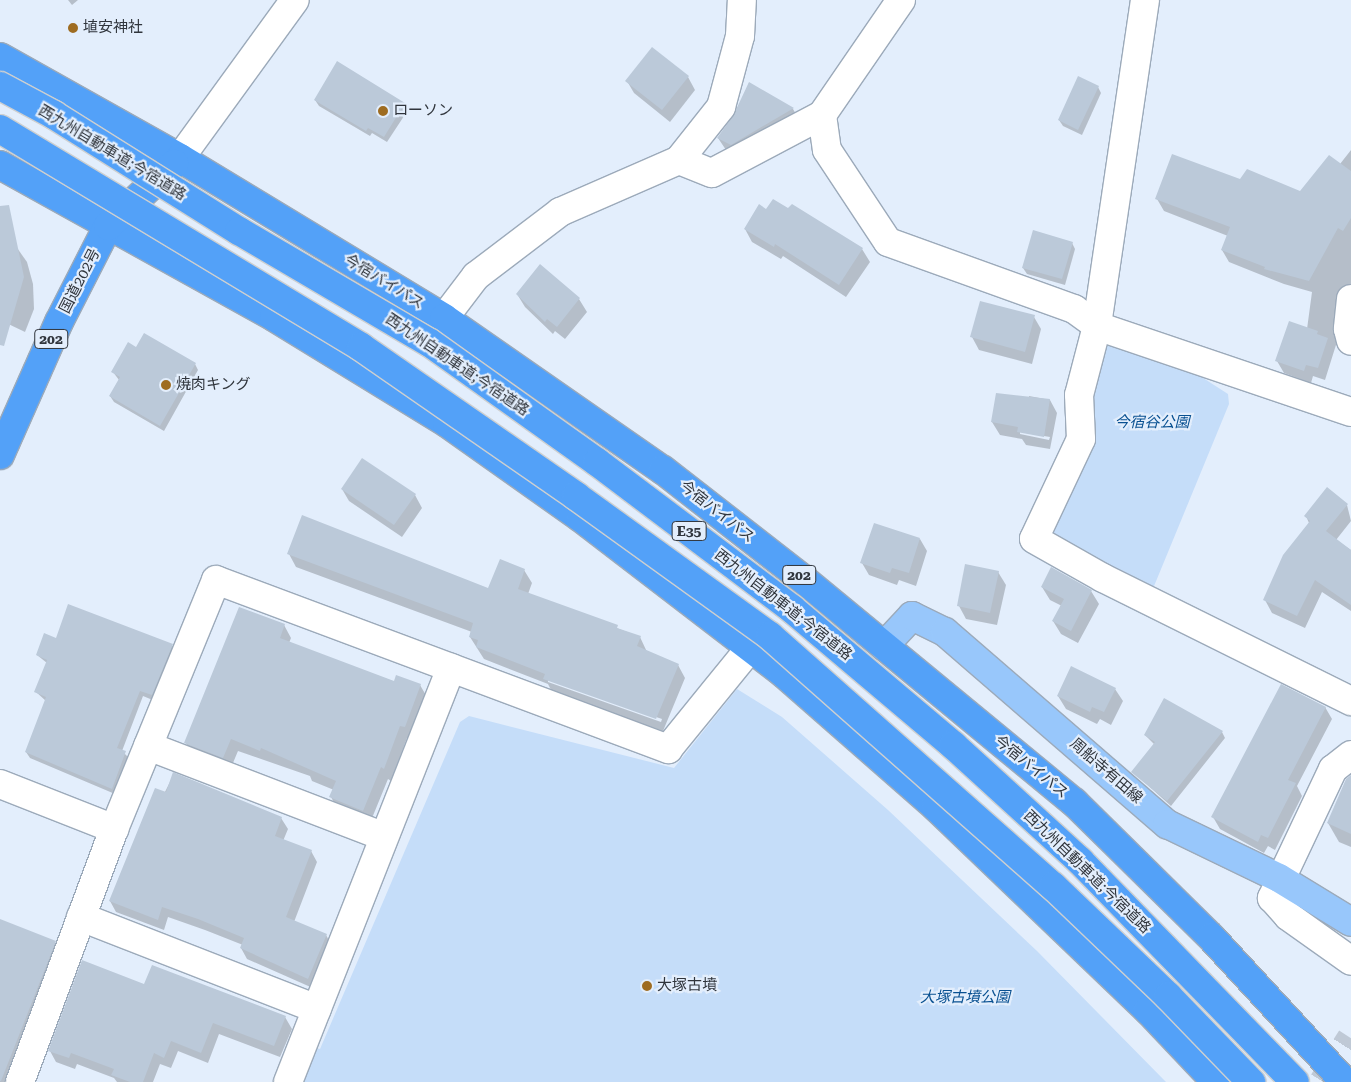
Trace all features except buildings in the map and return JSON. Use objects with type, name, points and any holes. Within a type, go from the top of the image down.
[{"type":"highway","name":"今宿バイパス","points":[[0,57],[180,158],[444,318],[663,470],[884,646],[1074,802],[1211,937],[1345,1082]]},
{"type":"highway","name":"西九州自動車道;今宿道路","points":[[0,86],[54,115],[239,231],[430,343],[597,462],[792,609],[953,745],[1080,861],[1295,1082]]},
{"type":"highway","name":"E35","points":[[0,129],[361,347],[576,496],[770,636],[1053,886],[1168,996],[1250,1082]]},
{"type":"highway","name":"国道202号","points":[[0,455],[59,322],[108,226],[180,158]]},
{"type":"highway","points":[[0,165],[274,317],[447,423],[581,518],[751,647],[936,806],[1148,1010],[1216,1082]]},
{"type":"main road","name":"周船寺有田線","points":[[884,646],[912,616],[945,632],[1167,824],[1279,878],[1351,922]]},
{"type":"street","points":[[180,158],[295,0]]},
{"type":"street","points":[[444,318],[476,276],[560,212],[678,160],[721,108],[740,36],[742,0]]},
{"type":"street","points":[[678,160],[712,173],[822,116],[901,0]]},
{"type":"street","points":[[1145,0],[1096,326],[1080,395],[1081,439],[1034,539],[1103,578],[1351,701]]},
{"type":"street","points":[[822,116],[827,150],[888,242],[1074,309],[1096,326],[1351,412]]},
{"type":"street","points":[[1351,300],[1348,329],[1351,342]]},
{"type":"street","points":[[20,1082],[114,829],[216,580],[668,749],[751,647]]},
{"type":"street","points":[[288,1082],[382,836],[451,668]]},
{"type":"street","points":[[148,746],[382,836]]},
{"type":"street","points":[[1351,755],[1333,769],[1279,878],[1272,898],[1288,916],[1351,961]]},
{"type":"street","points":[[0,784],[114,829]]},
{"type":"street","points":[[81,916],[317,1008]]},
{"type":"green space","name":"今宿谷公園","points":[[1110,341],[1186,367],[1228,394],[1229,404],[1152,591],[1054,539],[1052,527],[1088,417],[1100,347]]},
{"type":"green space","name":"大塚古墳公園","points":[[737,689],[782,717],[888,810],[1037,951],[1166,1082],[301,1082],[315,1048],[320,1049],[460,722],[469,716],[674,768]]},
{"type":"tunnel","points":[[1323,1082],[1351,1038]]},
{"type":"place","name":"埴安神社","points":[[73,28]]},
{"type":"place","name":"ローソン","points":[[383,111]]},
{"type":"place","name":"焼肉キング","points":[[166,385]]},
{"type":"place","name":"大塚古墳","points":[[647,986]]}]
